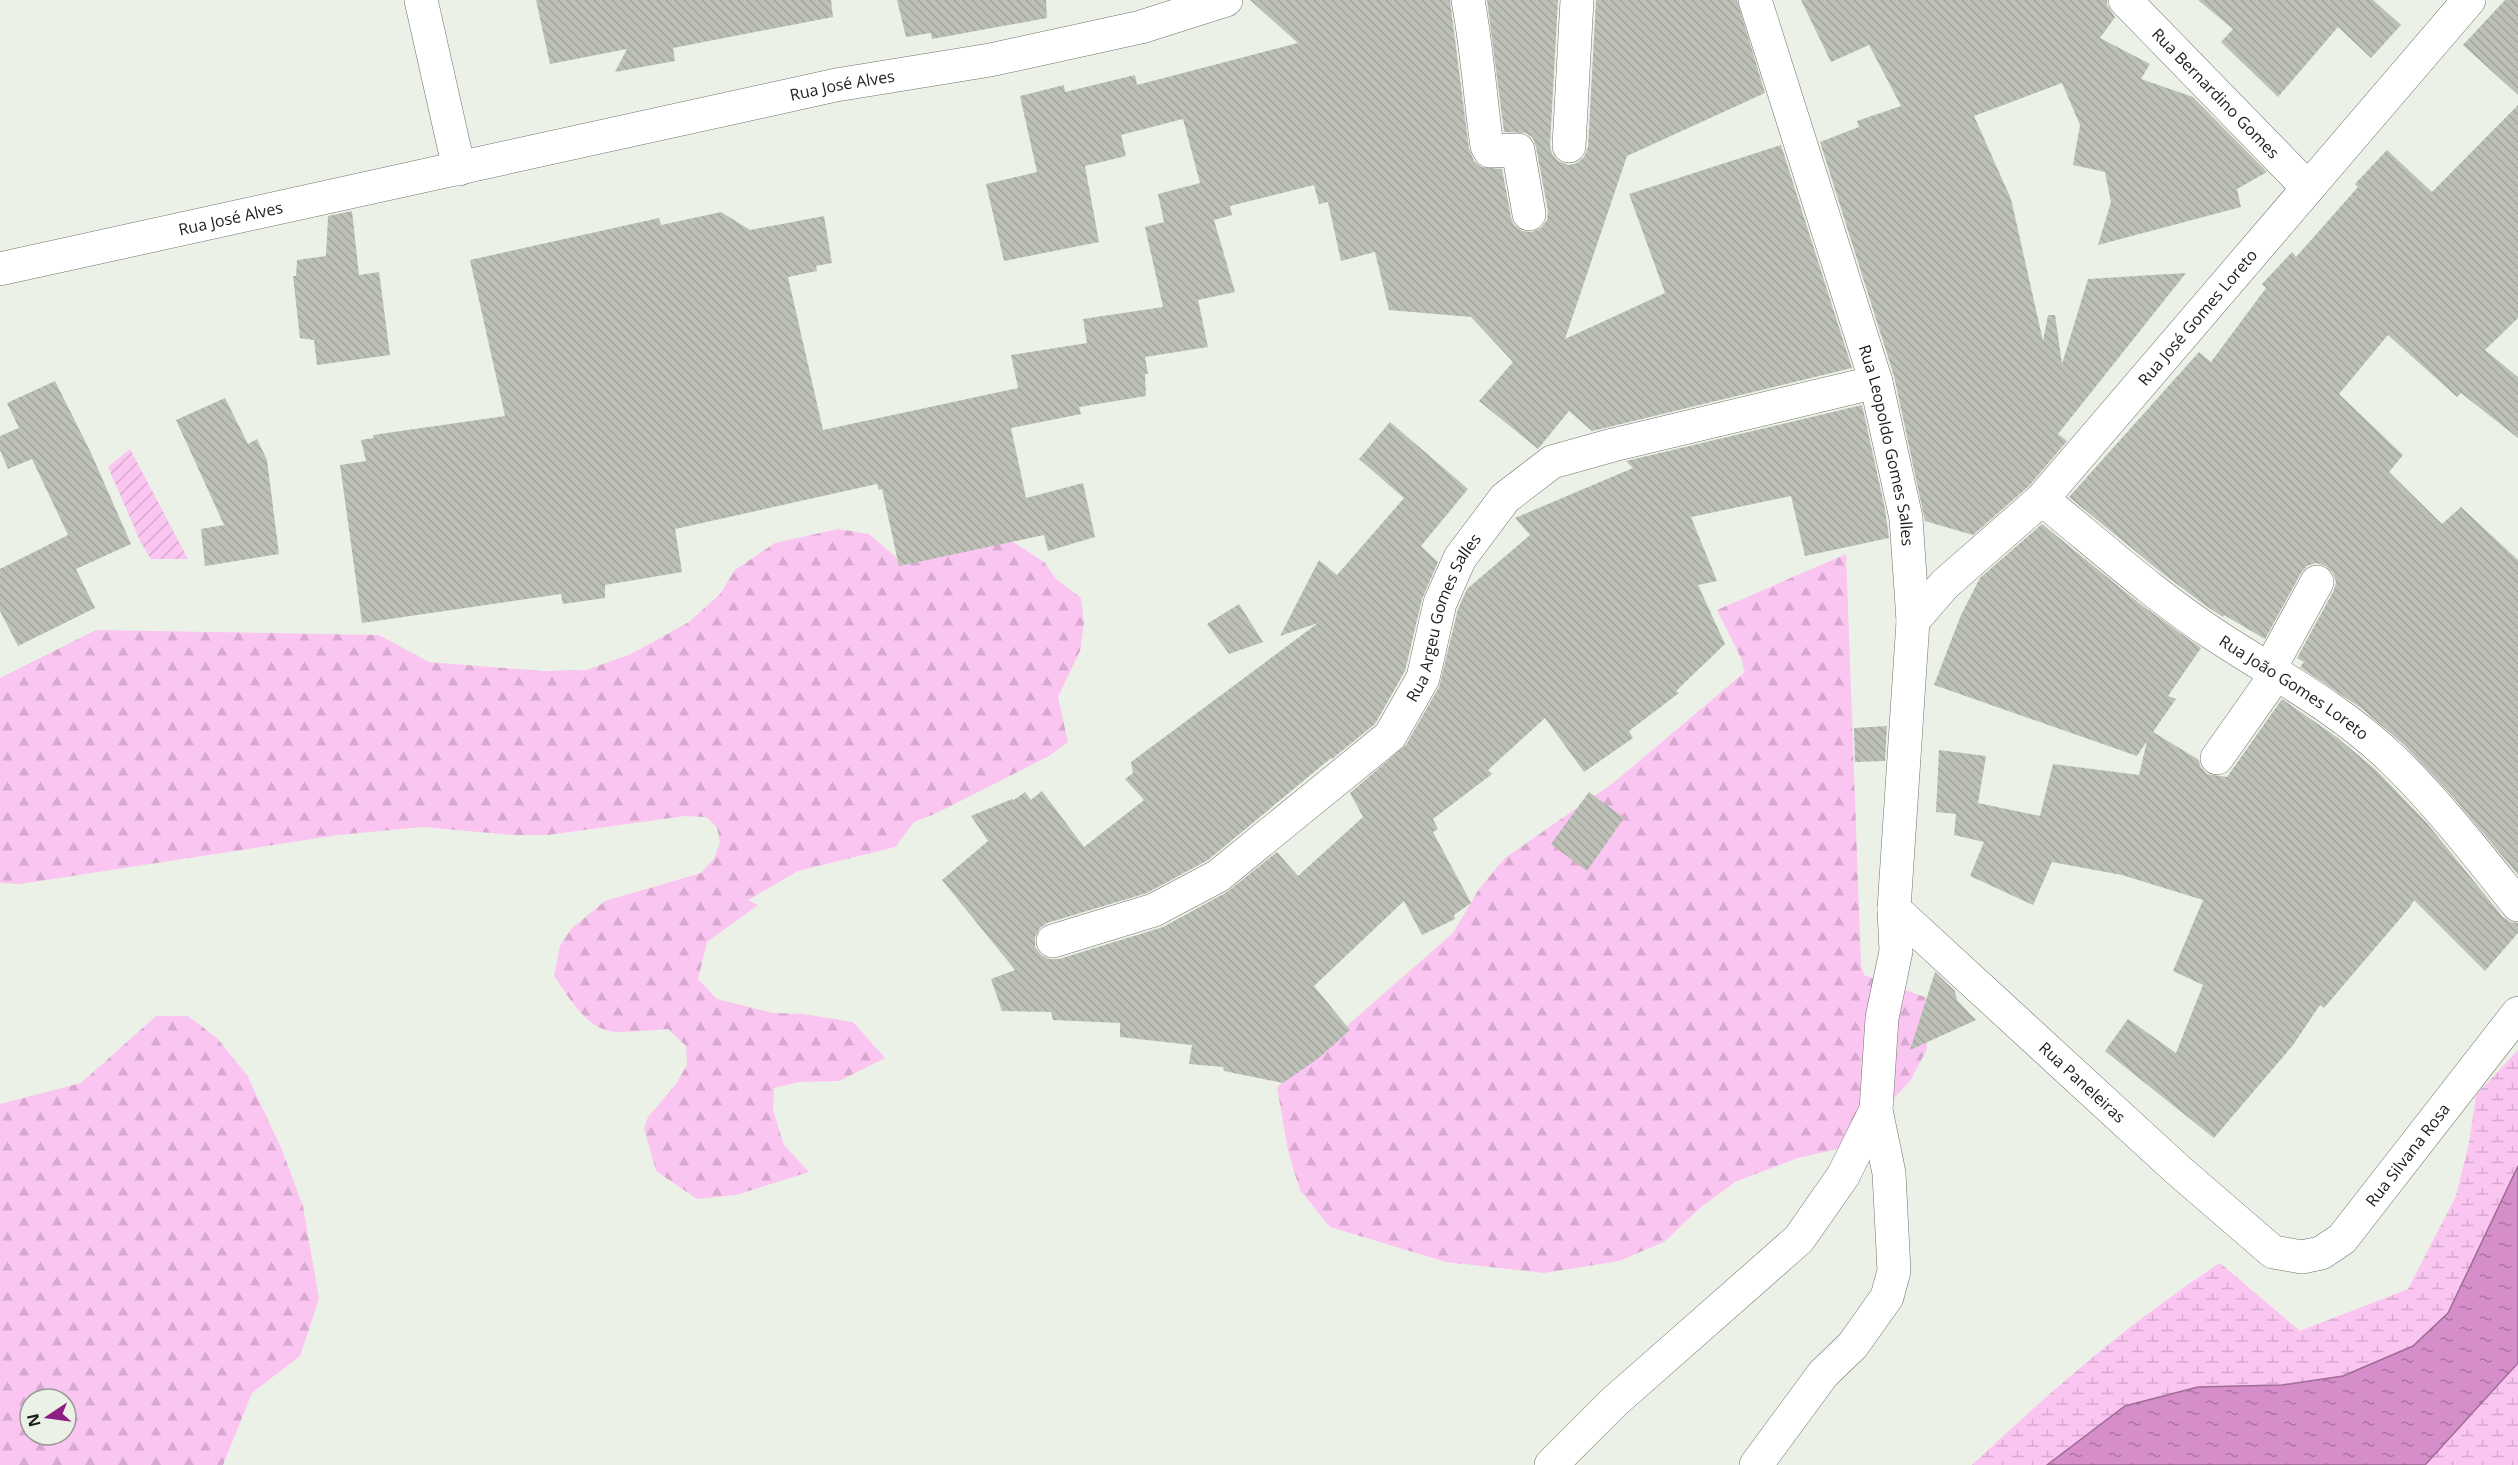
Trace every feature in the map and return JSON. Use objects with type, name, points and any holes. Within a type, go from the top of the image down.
[{"type":"street","points":[[421,0],[459,170]]},
{"type":"street","name":"Rua José Alves","points":[[0,269],[459,170],[836,85],[990,60],[1141,27],[1226,0]]},
{"type":"street","points":[[1468,0],[1477,45],[1478,78],[1487,146],[1490,151],[1518,150],[1529,214]]},
{"type":"street","points":[[1569,146],[1577,0]]},
{"type":"street","name":"Rua Leopoldo Gomes Salles","points":[[1755,0],[1876,382],[1906,518],[1913,621],[1894,909],[1896,951],[1882,1018],[1876,1110]]},
{"type":"street","name":"Rua Bernardino Gomes","points":[[2125,0],[2308,188]]},
{"type":"street","name":"Rua José Gomes Loreto","points":[[1913,621],[1945,584],[2042,499],[2469,0]]},
{"type":"street","name":"Rua Argeu Gomes Salles","points":[[1053,940],[1154,910],[1218,876],[1390,736],[1423,678],[1440,603],[1460,558],[1505,498],[1552,462],[1613,445],[1876,382]]},
{"type":"street","name":"Rua João Gomes Loreto","points":[[2042,499],[2180,610],[2217,637],[2274,670],[2343,718],[2390,756],[2451,823],[2518,905]]},
{"type":"street","points":[[2217,758],[2274,670],[2317,582]]},
{"type":"street","name":"Rua Paneleiras","points":[[1894,909],[2178,1170],[2273,1252]]},
{"type":"street","name":"Rua Silvana Rosa","points":[[2273,1252],[2302,1257],[2321,1253],[2342,1239],[2518,1013]]},
{"type":"street","points":[[1551,1465],[1614,1402],[1798,1239],[1843,1176],[1876,1110]]},
{"type":"street","points":[[1756,1465],[1823,1374],[1853,1345],[1887,1297],[1894,1270],[1893,1236],[1889,1173],[1876,1110]]},
{"type":"green space","points":[[130,449],[188,559],[151,559],[141,543],[108,467]]},
{"type":"green space","points":[[990,527],[1044,562],[1056,579],[1081,598],[1084,623],[1080,651],[1058,697],[1068,742],[1049,756],[937,813],[914,822],[895,847],[798,871],[748,900],[758,905],[707,942],[698,979],[717,999],[773,1013],[803,1014],[853,1022],[885,1058],[839,1081],[799,1082],[774,1088],[773,1110],[784,1145],[809,1172],[736,1195],[697,1199],[656,1171],[644,1128],[648,1117],[676,1084],[687,1065],[686,1046],[668,1029],[616,1032],[605,1030],[579,1011],[554,976],[560,946],[571,929],[605,901],[701,873],[714,859],[720,842],[717,827],[706,817],[685,816],[548,835],[513,835],[422,827],[338,835],[20,884],[0,883],[0,678],[96,630],[379,635],[429,662],[543,671],[586,670],[631,654],[689,622],[720,594],[735,570],[775,543],[838,529],[869,534],[899,560]]},
{"type":"green space","points":[[1846,554],[1861,965],[1864,975],[1925,997],[1927,1049],[1910,1081],[1863,1131],[1838,1149],[1798,1158],[1735,1182],[1700,1208],[1664,1242],[1619,1261],[1544,1273],[1446,1262],[1330,1227],[1300,1190],[1288,1151],[1277,1087],[1453,933],[1479,889],[1505,858],[1613,783],[1745,672],[1743,662],[1717,610]]},
{"type":"green space","points":[[156,1016],[188,1016],[217,1038],[247,1075],[282,1150],[303,1206],[319,1299],[300,1356],[252,1393],[223,1465],[0,1465],[0,1104],[81,1083]]},
{"type":"green space","points":[[2518,1050],[2518,1166],[2448,1313],[2413,1346],[2343,1376],[2282,1385],[2050,1462],[2047,1465],[1972,1465],[2092,1358],[2154,1309],[2220,1263],[2300,1331],[2408,1289],[2456,1196],[2469,1143],[2476,1095]]},
{"type":"green space","points":[[2518,1363],[2518,1465],[2425,1465]]},
{"type":"water","points":[[2518,1166],[2518,1363],[2425,1465],[2047,1465],[2125,1406],[2198,1387],[2282,1385],[2343,1376],[2413,1346],[2448,1313]]},
{"type":"building","points":[[536,0],[831,0],[833,17],[673,48],[675,61],[615,72],[627,49],[550,64]]},
{"type":"building","points":[[897,0],[1046,0],[1047,18],[932,39],[931,33],[906,37]]},
{"type":"building","points":[[1250,0],[1450,0],[1469,149],[1474,161],[1481,167],[1502,169],[1514,225],[1522,231],[1532,232],[1541,228],[1547,220],[1548,211],[1536,147],[1533,138],[1526,133],[1504,132],[1487,0],[1558,0],[1550,145],[1552,154],[1558,161],[1569,165],[1577,163],[1584,157],[1588,147],[1596,0],[1737,0],[1765,93],[1627,156],[1565,339],[1665,293],[1629,194],[1781,145],[1852,368],[1592,431],[1569,411],[1538,449],[1479,401],[1513,362],[1471,317],[1389,310],[1375,252],[1341,261],[1328,202],[1319,204],[1314,185],[1230,206],[1232,215],[1214,220],[1235,292],[1198,300],[1208,347],[1145,357],[1148,374],[1145,374],[1146,396],[1079,407],[1081,414],[1011,428],[1026,498],[1083,483],[1095,537],[1048,551],[1044,535],[899,566],[882,489],[879,490],[877,484],[675,529],[682,572],[605,585],[605,598],[563,604],[561,594],[362,623],[340,465],[366,461],[361,440],[374,438],[373,435],[505,416],[470,260],[659,218],[661,225],[721,212],[750,230],[824,216],[832,263],[816,266],[817,271],[788,277],[823,430],[1018,388],[1011,355],[1087,343],[1083,319],[1163,307],[1145,227],[1164,222],[1158,194],[1200,183],[1183,119],[1121,135],[1126,156],[1085,166],[1099,242],[1004,261],[986,184],[1037,172],[1020,96],[1064,85],[1065,92],[1135,75],[1137,85],[1298,43]]},
{"type":"building","points":[[1801,0],[2107,0],[2107,5],[2115,17],[2100,38],[2150,64],[2141,79],[2193,97],[2267,172],[2237,189],[2241,207],[2098,245],[2111,202],[2105,172],[2073,165],[2080,125],[2062,83],[1974,116],[2011,199],[2043,341],[2048,315],[2055,315],[2062,364],[2088,279],[2186,273],[2058,434],[2067,441],[2029,486],[1973,535],[1925,521],[1894,376],[1820,142],[1859,127],[1857,121],[1901,106],[1869,45],[1831,62]]},
{"type":"building","points":[[2198,0],[2373,0],[2401,25],[2371,58],[2338,27],[2278,97],[2221,42],[2233,29]]},
{"type":"building","points":[[2505,0],[2518,0],[2518,95],[2463,45]]},
{"type":"building","points":[[2518,105],[2518,318],[2485,350],[2518,377],[2518,438],[2461,393],[2457,397],[2388,335],[2339,394],[2403,455],[2389,472],[2442,524],[2461,507],[2518,560],[2518,875],[2454,798],[2403,744],[2361,708],[2300,667],[2304,662],[2297,658],[2334,590],[2336,582],[2333,573],[2326,566],[2316,563],[2307,566],[2301,573],[2265,639],[2206,606],[2069,497],[2199,352],[2211,362],[2266,288],[2262,284],[2292,252],[2296,257],[2358,187],[2355,184],[2387,150],[2432,192]]},
{"type":"building","points":[[352,211],[359,275],[379,272],[390,355],[317,365],[314,340],[300,338],[293,276],[296,276],[297,260],[326,256],[328,216]]},
{"type":"building","points":[[55,381],[91,453],[131,544],[76,569],[95,608],[18,646],[0,611],[0,569],[68,535],[32,459],[8,469],[0,450],[0,436],[19,428],[7,403]]},
{"type":"building","points":[[225,398],[248,444],[257,439],[267,460],[279,554],[205,566],[201,529],[224,525],[176,420]]},
{"type":"building","points":[[1862,405],[1885,509],[1889,538],[1805,556],[1791,496],[1691,517],[1717,581],[1698,585],[1725,644],[1676,691],[1679,693],[1629,731],[1633,738],[1584,772],[1545,718],[1488,770],[1492,774],[1433,819],[1438,829],[1433,832],[1471,903],[1454,915],[1455,919],[1422,935],[1404,901],[1314,986],[1350,1030],[1320,1057],[1283,1083],[1224,1071],[1223,1067],[1189,1064],[1192,1045],[1120,1037],[1120,1023],[1053,1020],[1051,1012],[1002,1011],[991,979],[1015,970],[942,880],[988,841],[971,816],[1014,800],[1025,792],[1031,800],[1042,791],[1084,847],[1144,800],[1125,779],[1133,773],[1131,762],[1318,623],[1280,636],[1319,560],[1337,575],[1404,498],[1359,459],[1390,422],[1468,489],[1421,546],[1438,562],[1422,599],[1405,671],[1375,724],[1208,860],[1147,893],[1047,923],[1040,928],[1035,937],[1035,947],[1041,955],[1049,959],[1059,959],[1163,927],[1227,892],[1277,852],[1298,876],[1363,817],[1350,793],[1406,745],[1439,687],[1458,609],[1467,589],[1530,535],[1515,518],[1633,468],[1626,461]]},
{"type":"building","points":[[2042,524],[2139,603],[2201,648],[2168,696],[2176,699],[2153,732],[2199,760],[2200,766],[2207,774],[2227,777],[2282,699],[2338,738],[2377,771],[2426,822],[2503,917],[2518,923],[2518,933],[2485,971],[2414,900],[2324,1008],[2320,1005],[2293,1045],[2214,1138],[2105,1051],[2128,1019],[2176,1053],[2203,985],[2173,971],[2203,900],[2122,875],[2052,862],[2033,905],[1970,876],[1984,842],[1954,835],[1956,814],[1936,812],[1939,750],[1986,756],[1978,803],[2040,816],[2053,764],[2139,775],[2147,741],[2137,756],[1934,685],[1961,615],[1980,578]]},
{"type":"building","points":[[1239,604],[1263,642],[1229,654],[1207,624]]},
{"type":"building","points":[[1887,726],[1885,761],[1855,762],[1854,728]]},
{"type":"building","points":[[1589,792],[1624,818],[1587,871],[1551,844]]},
{"type":"building","points":[[1935,972],[1955,991],[1957,1000],[1976,1020],[1910,1050]]}]
